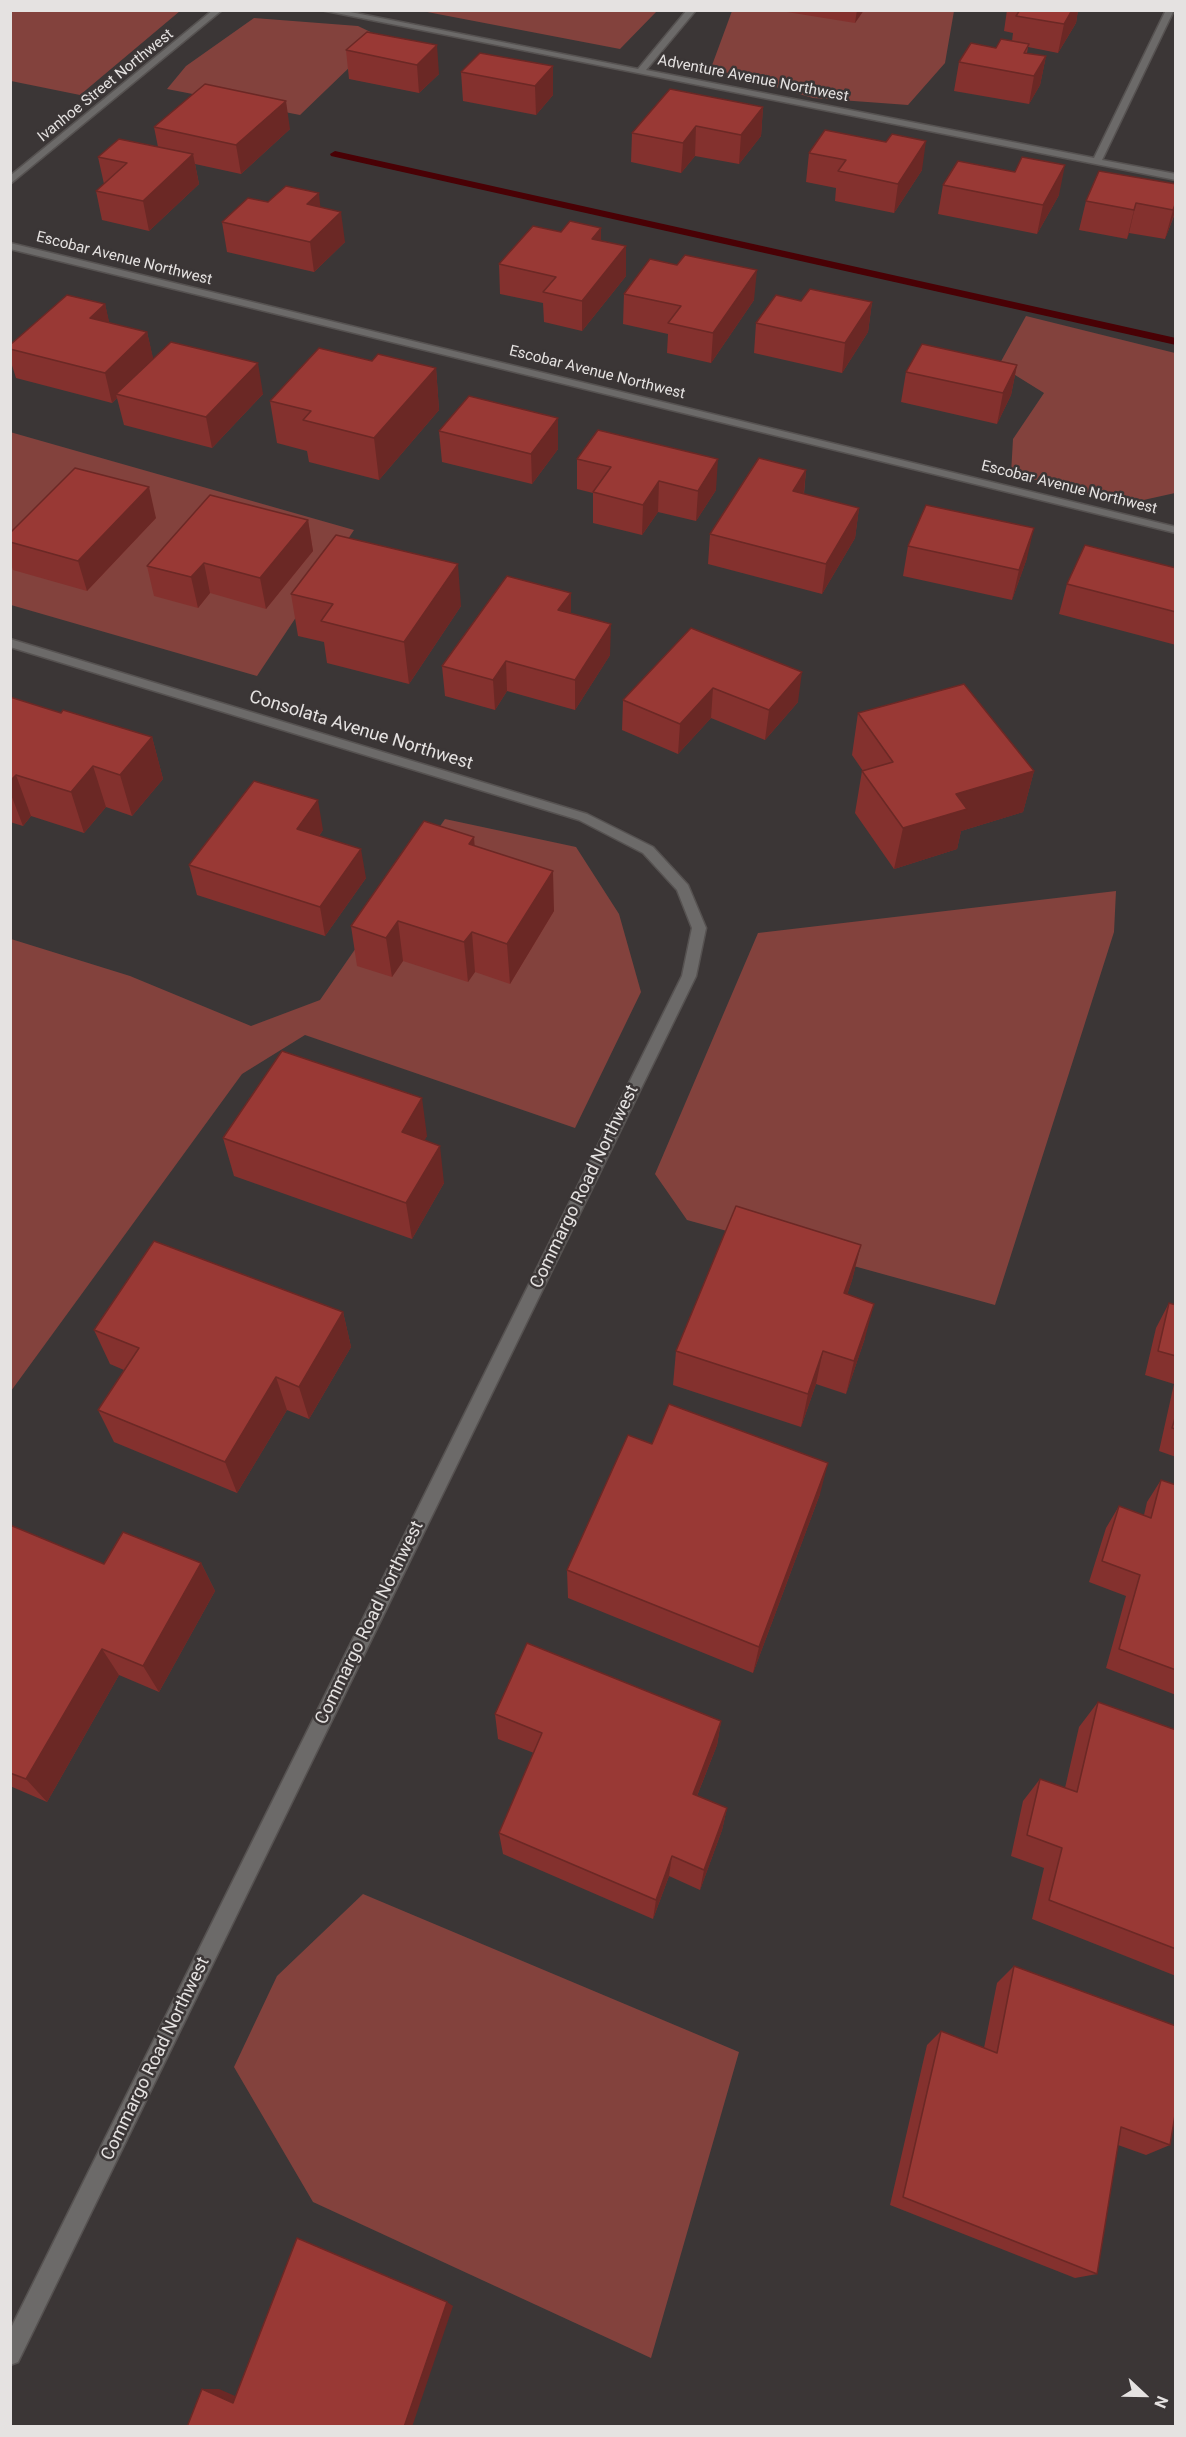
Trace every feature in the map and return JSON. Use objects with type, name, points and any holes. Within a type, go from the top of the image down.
[{"type":"street","name":"Ivanhoe Street Northwest","points":[[10,182],[218,10]]},
{"type":"street","name":"Adventure Avenue Northwest","points":[[325,10],[1176,177]]},
{"type":"street","points":[[641,71],[692,10]]},
{"type":"street","points":[[1097,161],[1170,10]]},
{"type":"street","name":"Escobar Avenue Northwest","points":[[10,246],[1176,530]]},
{"type":"street","name":"Consolata Avenue Northwest","points":[[10,643],[583,817],[648,850],[683,888]]},
{"type":"street","name":"Commargo Road Northwest","points":[[10,2354],[689,976],[699,928],[683,888]]},
{"type":"shaded area","points":[[10,11],[180,11],[80,95],[11,81]]},
{"type":"shaded area","points":[[422,11],[657,11],[620,49]]},
{"type":"shaded area","points":[[732,11],[954,11],[945,63],[908,105],[813,98],[711,68]]},
{"type":"shaded area","points":[[254,18],[358,26],[381,37],[300,115],[167,89],[186,66]]},
{"type":"shaded area","points":[[1026,316],[1175,353],[1175,493],[1130,503],[1011,474],[1013,439],[1044,393],[999,365]]},
{"type":"shaded area","points":[[10,432],[354,530],[257,676],[11,605]]},
{"type":"shaded area","points":[[445,819],[576,847],[619,914],[641,992],[575,1128],[305,1035],[242,1074],[11,1391],[11,939],[130,976],[251,1026],[320,1000]]},
{"type":"shaded area","points":[[1116,891],[1114,932],[995,1305],[687,1220],[655,1174],[758,933]]},
{"type":"shaded area","points":[[363,1894],[739,2052],[651,2358],[313,2202],[234,2067],[277,1976]]},
{"type":"building","points":[[1020,10],[1072,10],[1064,24],[1016,16]]},
{"type":"building","points":[[367,32],[437,45],[417,65],[346,50]]},
{"type":"building","points":[[1001,39],[1029,44],[1024,53],[1046,56],[1034,76],[959,62],[971,43],[996,48]]},
{"type":"building","points":[[480,53],[553,66],[535,86],[461,72]]},
{"type":"building","points":[[205,84],[286,101],[236,145],[154,127]]},
{"type":"building","points":[[670,89],[763,107],[741,135],[696,126],[683,143],[632,133]]},
{"type":"building","points":[[825,130],[886,142],[892,134],[926,141],[898,184],[838,171],[846,160],[809,153]]},
{"type":"building","points":[[119,139],[193,154],[143,201],[96,191],[127,163],[98,157]]},
{"type":"building","points":[[1022,157],[1065,165],[1043,205],[943,185],[958,161],[1015,172]]},
{"type":"building","points":[[1099,171],[1176,184],[1176,202],[1173,210],[1136,203],[1134,210],[1086,201]]},
{"type":"building","points":[[286,186],[319,193],[307,204],[341,212],[310,242],[222,222],[248,198],[268,202]]},
{"type":"building","points":[[570,221],[601,228],[592,239],[626,246],[582,301],[543,292],[556,277],[499,264],[533,226],[561,232]]},
{"type":"building","points":[[685,255],[757,270],[713,333],[668,323],[681,306],[624,294],[650,259],[677,265]]},
{"type":"building","points":[[810,289],[872,302],[845,343],[756,323],[776,295],[801,301]]},
{"type":"building","points":[[67,295],[105,304],[90,318],[147,332],[105,373],[10,349],[10,345]]},
{"type":"building","points":[[171,342],[258,363],[206,417],[116,394]]},
{"type":"building","points":[[922,344],[1017,365],[1003,393],[906,372]]},
{"type":"building","points":[[319,348],[372,361],[378,354],[436,368],[374,438],[303,420],[311,411],[270,401]]},
{"type":"building","points":[[469,396],[558,418],[531,454],[439,431]]},
{"type":"building","points":[[598,430],[718,459],[698,491],[659,481],[643,505],[593,492],[611,467],[577,459]]},
{"type":"building","points":[[759,458],[806,470],[793,491],[859,508],[826,564],[710,534]]},
{"type":"building","points":[[75,468],[149,487],[78,561],[10,542],[10,533]]},
{"type":"building","points":[[210,495],[308,520],[260,578],[204,563],[191,577],[147,566]]},
{"type":"building","points":[[926,505],[1034,528],[1019,570],[908,546]]},
{"type":"building","points":[[336,535],[458,564],[404,642],[321,621],[333,604],[291,594]]},
{"type":"building","points":[[1085,545],[1176,568],[1176,612],[1067,584]]},
{"type":"building","points":[[507,576],[571,593],[558,610],[611,624],[575,680],[506,661],[493,680],[442,666]]},
{"type":"building","points":[[691,628],[802,672],[769,710],[713,688],[680,724],[623,700]]},
{"type":"building","points":[[964,684],[1034,771],[956,794],[967,809],[903,828],[862,771],[893,762],[858,713]]},
{"type":"building","points":[[10,697],[61,713],[63,710],[152,737],[120,775],[93,766],[71,792],[16,775],[10,781]]},
{"type":"building","points":[[254,781],[318,800],[297,829],[361,849],[320,907],[189,865]]},
{"type":"building","points":[[424,821],[474,837],[469,844],[553,871],[507,944],[472,932],[464,942],[398,921],[386,938],[351,926]]},
{"type":"building","points":[[282,1051],[422,1098],[402,1132],[440,1146],[406,1203],[223,1138]]},
{"type":"building","points":[[736,1206],[861,1245],[844,1293],[874,1304],[854,1361],[823,1351],[808,1394],[676,1351]]},
{"type":"building","points":[[154,1241],[343,1312],[299,1387],[276,1377],[225,1462],[98,1410],[139,1348],[94,1330]]},
{"type":"building","points":[[1169,1303],[1176,1305],[1176,1356],[1158,1351]]},
{"type":"building","points":[[669,1404],[828,1463],[759,1647],[567,1570],[628,1435],[652,1444]]},
{"type":"building","points":[[1176,1415],[1176,1429],[1172,1428]]},
{"type":"building","points":[[1161,1480],[1176,1485],[1176,1670],[1119,1649],[1140,1575],[1102,1561],[1119,1506],[1151,1518]]},
{"type":"building","points":[[10,1525],[104,1564],[123,1532],[201,1563],[143,1666],[102,1649],[26,1779],[10,1773]]},
{"type":"building","points":[[527,1643],[721,1721],[693,1794],[727,1808],[704,1870],[672,1856],[656,1900],[499,1833],[542,1733],[495,1714]]},
{"type":"building","points":[[1098,1702],[1176,1730],[1176,1949],[1049,1900],[1062,1848],[1027,1835],[1040,1779],[1077,1792]]},
{"type":"building","points":[[1014,1966],[1176,2026],[1176,2109],[1170,2145],[1121,2127],[1097,2274],[903,2197],[941,2031],[997,2053]]},
{"type":"building","points":[[297,2238],[447,2302],[404,2427],[187,2427],[202,2389],[233,2403]]},
{"type":"waterway","points":[[335,154],[1176,342]]}]
